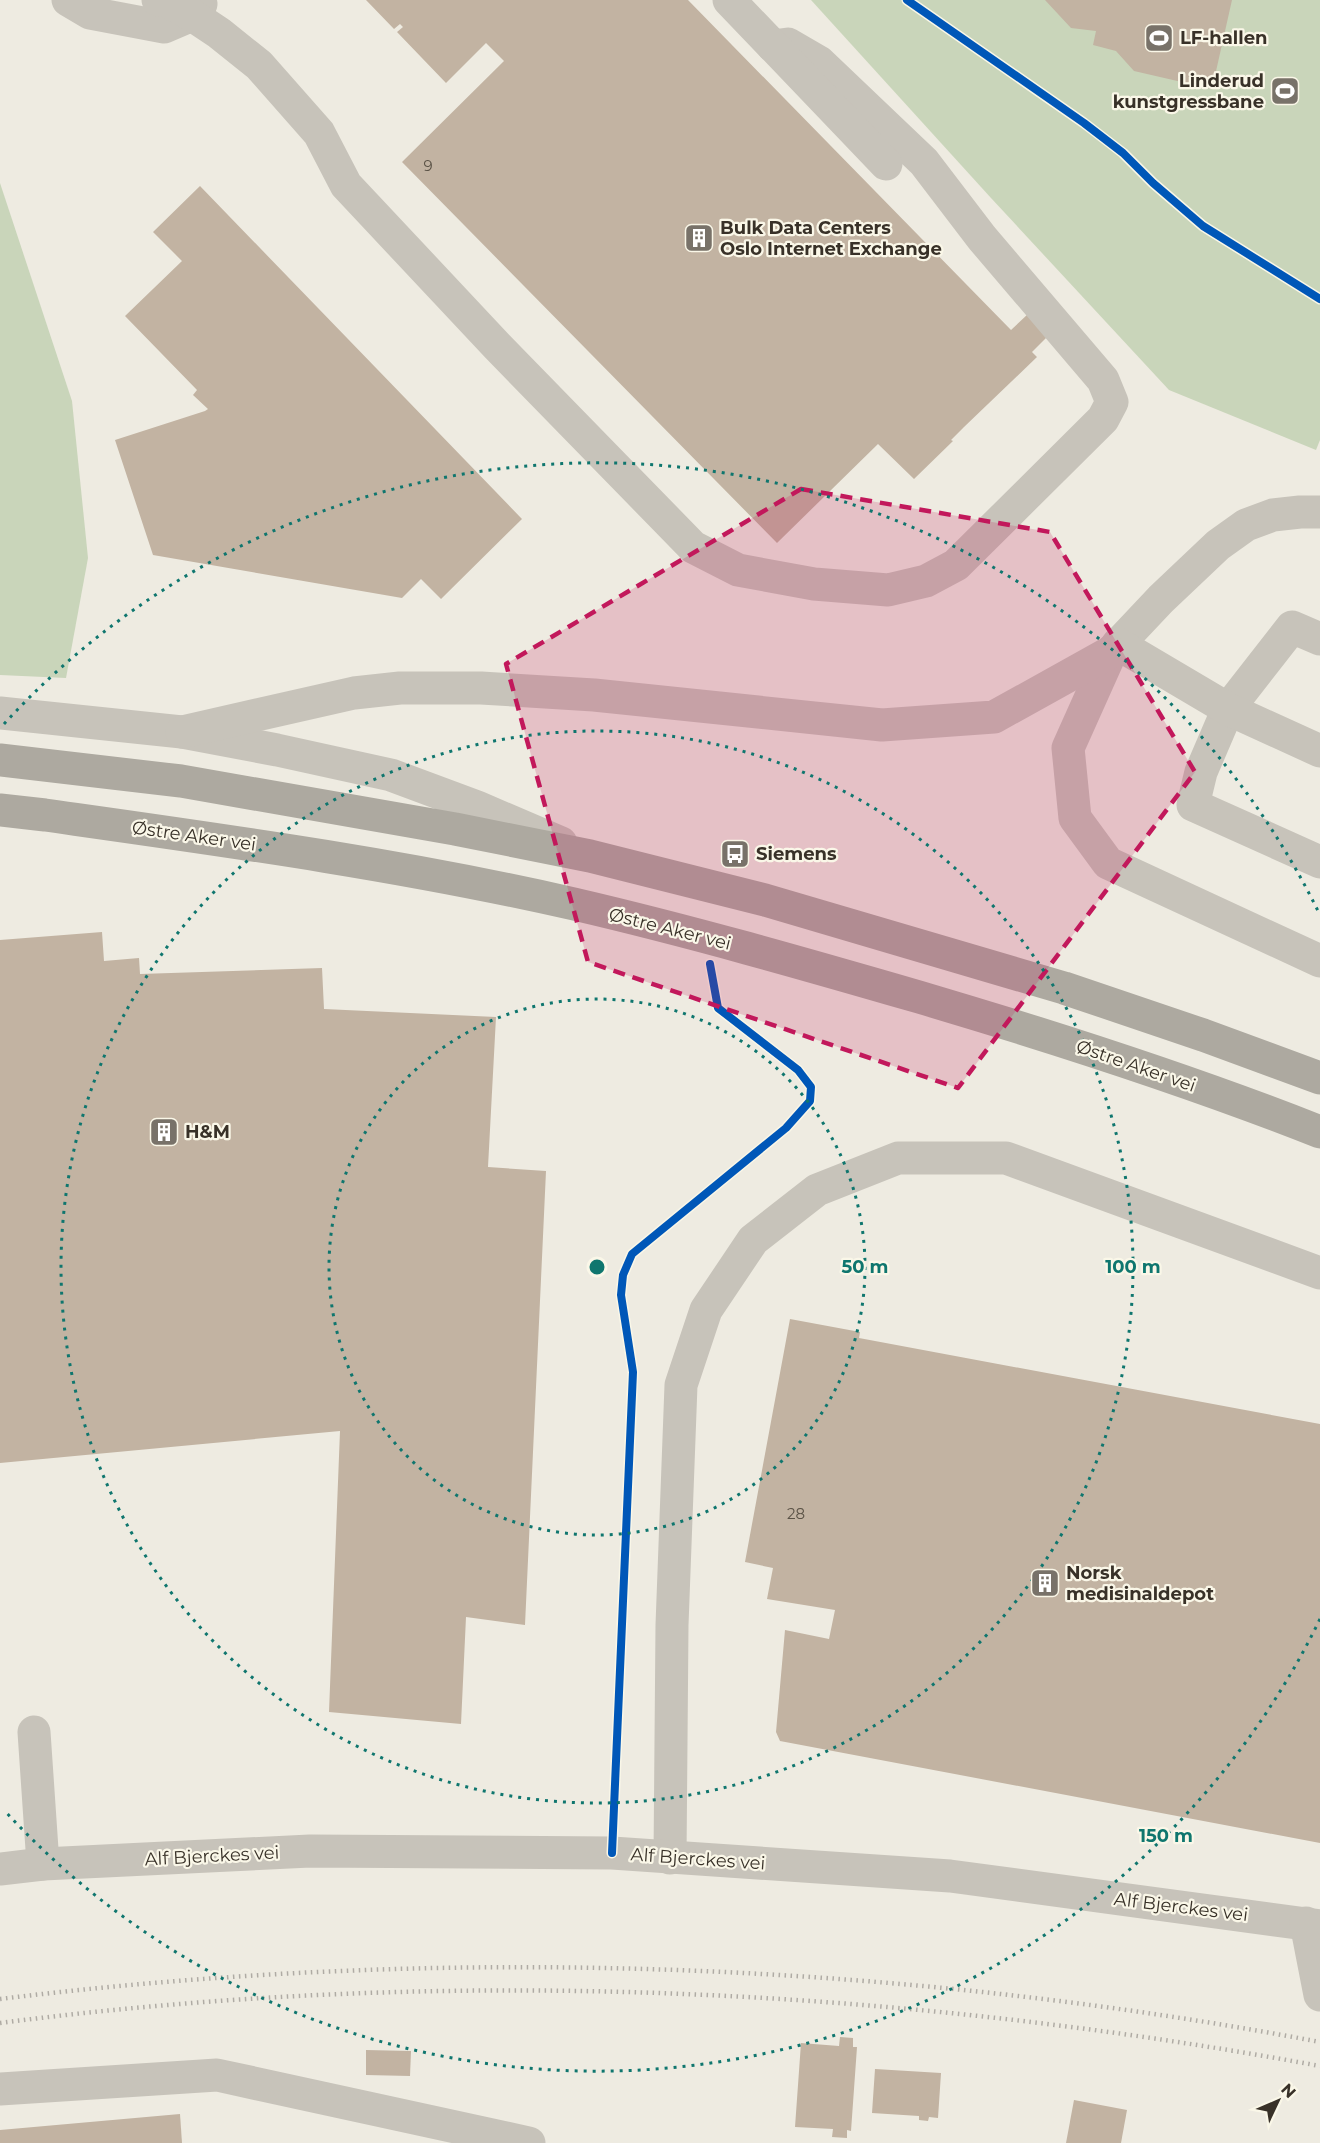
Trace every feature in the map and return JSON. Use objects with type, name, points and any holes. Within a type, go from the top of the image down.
[{"type":"highway","points":[[0,760],[181,781],[455,829],[590,856],[765,900],[1041,981],[1203,1035],[1320,1078]]},
{"type":"highway","name":"Østre Aker vei","points":[[0,810],[325,856],[573,904],[731,944],[1044,1034],[1320,1132]]},
{"type":"lane","points":[[68,0],[90,13],[164,27],[198,8]]},
{"type":"lane","points":[[158,0],[198,8],[219,33],[259,65],[319,133],[346,184],[497,346],[693,547],[738,570],[814,584],[888,590],[926,581],[956,565],[1102,418],[1112,402],[1102,380],[982,238],[924,162],[819,62],[788,44],[773,46]]},
{"type":"lane","points":[[729,0],[886,164]]},
{"type":"lane","points":[[182,732],[354,693],[400,688],[481,688],[594,695],[882,725],[994,717],[1114,648],[1218,545],[1246,525],[1273,515],[1320,512]]},
{"type":"lane","points":[[1320,639],[1292,627],[1228,709],[1201,772],[1193,805],[1320,862]]},
{"type":"lane","points":[[1114,648],[1228,709],[1320,751]]},
{"type":"lane","points":[[1114,648],[1068,748],[1075,818],[1108,863],[1320,961]]},
{"type":"lane","points":[[0,712],[182,732],[391,775],[477,807],[590,856]]},
{"type":"lane","points":[[670,1858],[672,1625],[681,1385],[706,1310],[753,1239],[817,1190],[898,1158],[1006,1158],[1320,1273]]},
{"type":"lane","points":[[34,1732],[43,1864]]},
{"type":"lane","name":"Alf Bjerckes vei","points":[[0,1869],[43,1864],[310,1851],[612,1853],[950,1876],[1313,1924]]},
{"type":"lane","points":[[1313,1924],[1320,1995]]},
{"type":"lane","points":[[0,2089],[217,2075],[529,2143]]},
{"type":"highlighted area","points":[[801,489],[1050,532],[1195,772],[958,1088],[588,962],[506,664]]},
{"type":"green space","points":[[811,0],[1320,0],[1320,440],[1316,450],[1169,390]]},
{"type":"green space","points":[[0,183],[72,401],[88,558],[66,678],[0,675]]},
{"type":"building","name":"Bulk Data Centers Oslo Internet Exchange","points":[[366,0],[688,0],[1011,330],[1028,314],[1049,335],[1032,352],[1037,357],[914,479],[878,444],[777,543],[402,162],[504,61],[486,43],[446,83],[397,32],[403,27],[400,24],[394,29]]},
{"type":"building","name":"LF-hallen","points":[[1045,0],[1232,0],[1212,89],[1134,71],[1116,51],[1093,45],[1096,31],[1071,28]]},
{"type":"building","points":[[200,186],[522,519],[441,599],[421,579],[402,598],[153,555],[115,440],[208,409],[193,395],[197,390],[125,316],[182,261],[153,232]]},
{"type":"building","points":[[102,932],[104,961],[139,958],[140,974],[322,968],[324,1009],[496,1017],[488,1167],[546,1171],[525,1625],[466,1617],[461,1724],[329,1712],[340,1431],[0,1463],[0,940]]},
{"type":"building","name":"Norsk medisinaldepot","points":[[790,1319],[860,1332],[859,1338],[1320,1424],[1320,1843],[780,1741],[776,1732],[785,1630],[829,1639],[835,1610],[767,1599],[773,1568],[745,1562]]},
{"type":"building","points":[[840,2037],[853,2038],[853,2047],[857,2047],[851,2131],[847,2130],[847,2138],[832,2137],[833,2129],[795,2127],[801,2043],[839,2046]]},
{"type":"building","points":[[366,2050],[411,2051],[410,2076],[366,2075]]},
{"type":"building","points":[[875,2069],[941,2073],[938,2118],[929,2117],[928,2121],[919,2120],[919,2116],[872,2113]]},
{"type":"building","points":[[1074,2100],[1127,2110],[1121,2143],[1066,2143]]},
{"type":"building","points":[[180,2114],[182,2143],[0,2143],[0,2130]]},
{"type":"railway","points":[[0,1999],[165,1982],[330,1971],[496,1967],[662,1970],[827,1978],[992,1993],[1157,2014],[1320,2042]]},
{"type":"railway","points":[[0,2023],[165,2005],[330,1994],[496,1990],[662,1993],[827,2002],[992,2018],[1157,2039],[1320,2066]]},
{"type":"cycle path","points":[[907,0],[1084,123],[1123,153],[1153,183],[1203,226],[1320,299]]},
{"type":"cycle path","points":[[612,1853],[633,1372],[621,1295],[623,1275],[632,1254],[786,1128],[810,1101],[811,1087],[798,1070],[718,1008],[710,964]]},
{"type":"place","name":"LF-hallen","points":[[1159,38]]},
{"type":"place","name":"Linderud kunstgressbane","points":[[1285,91]]},
{"type":"place","name":"Bulk Data Centers Oslo Internet Exchange","points":[[699,238]]},
{"type":"place","name":"Siemens","points":[[735,854]]},
{"type":"place","name":"H&M","points":[[164,1132]]},
{"type":"place","name":"Norsk medisinaldepot","points":[[1045,1583]]}]
